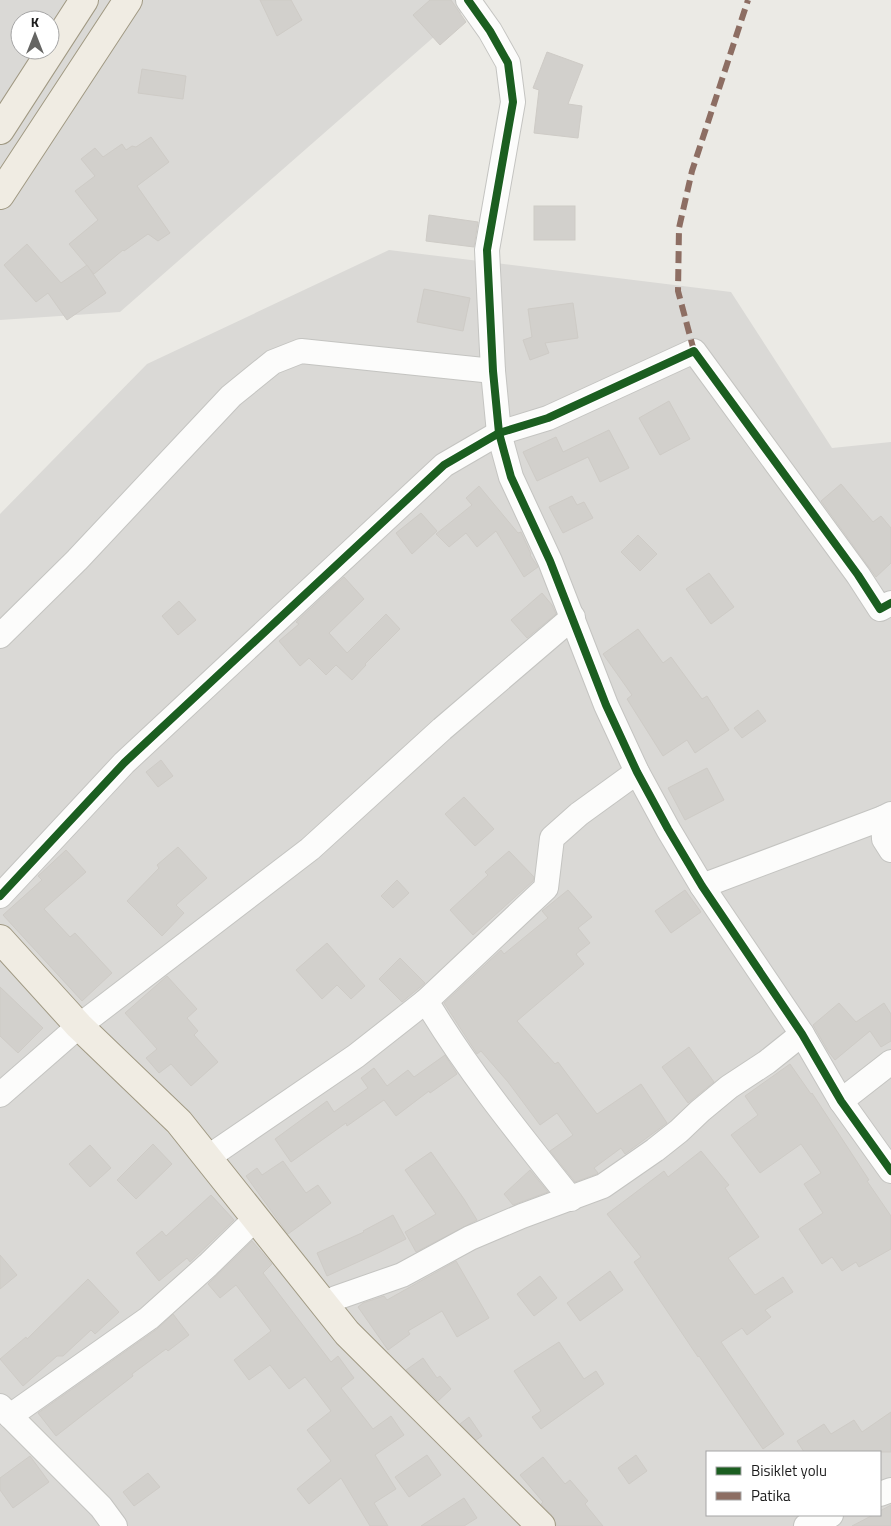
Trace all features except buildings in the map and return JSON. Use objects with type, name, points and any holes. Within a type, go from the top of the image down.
[{"type":"main road","points":[[0,130],[84,0]]},
{"type":"main road","points":[[0,195],[128,0]]},
{"type":"main road","points":[[0,939],[79,1026],[179,1122],[346,1333],[541,1526]]},
{"type":"street","points":[[468,0],[490,31],[508,63],[513,102],[487,250],[493,370],[499,434],[511,477],[550,561],[606,704],[637,772],[668,829],[702,886],[802,1034],[841,1101],[891,1171]]},
{"type":"street","points":[[0,636],[77,560],[231,396],[273,362],[302,351],[493,370]]},
{"type":"street","points":[[0,896],[124,763],[444,465],[499,434],[548,418],[694,351],[858,575],[880,609],[891,603]]},
{"type":"street","points":[[0,1095],[79,1026],[310,849],[442,729],[573,617]]},
{"type":"street","points":[[207,1158],[356,1056],[426,1001],[546,888],[552,838],[579,814],[637,772]]},
{"type":"street","points":[[702,886],[887,816],[884,839],[891,850]]},
{"type":"street","points":[[426,1001],[447,1037],[494,1102],[571,1199]]},
{"type":"street","points":[[325,1305],[336,1298],[402,1275],[479,1235],[603,1186],[679,1131],[729,1087],[767,1062],[802,1034]]},
{"type":"street","points":[[841,1101],[891,1062]]},
{"type":"street","points":[[115,1526],[101,1507],[5,1411],[149,1318],[208,1265],[256,1218]]},
{"type":"street","points":[[806,1526],[829,1516]]},
{"type":"shaded area","points":[[0,0],[476,0],[120,312],[0,320]]},
{"type":"shaded area","points":[[389,250],[731,292],[832,448],[891,442],[891,1526],[0,1526],[0,514],[147,364]]},
{"type":"marked path","points":[[694,351],[678,291],[679,228],[692,171],[748,0]]},
{"type":"cycle path","points":[[468,0],[490,31],[508,63],[513,102],[487,250],[493,371],[499,433],[511,477],[550,561],[606,705],[637,772],[668,829],[702,886],[802,1034],[841,1101],[891,1171]]},
{"type":"cycle path","points":[[0,896],[124,763],[444,465],[499,433],[548,418],[694,351],[858,575],[880,609],[891,603]]}]
